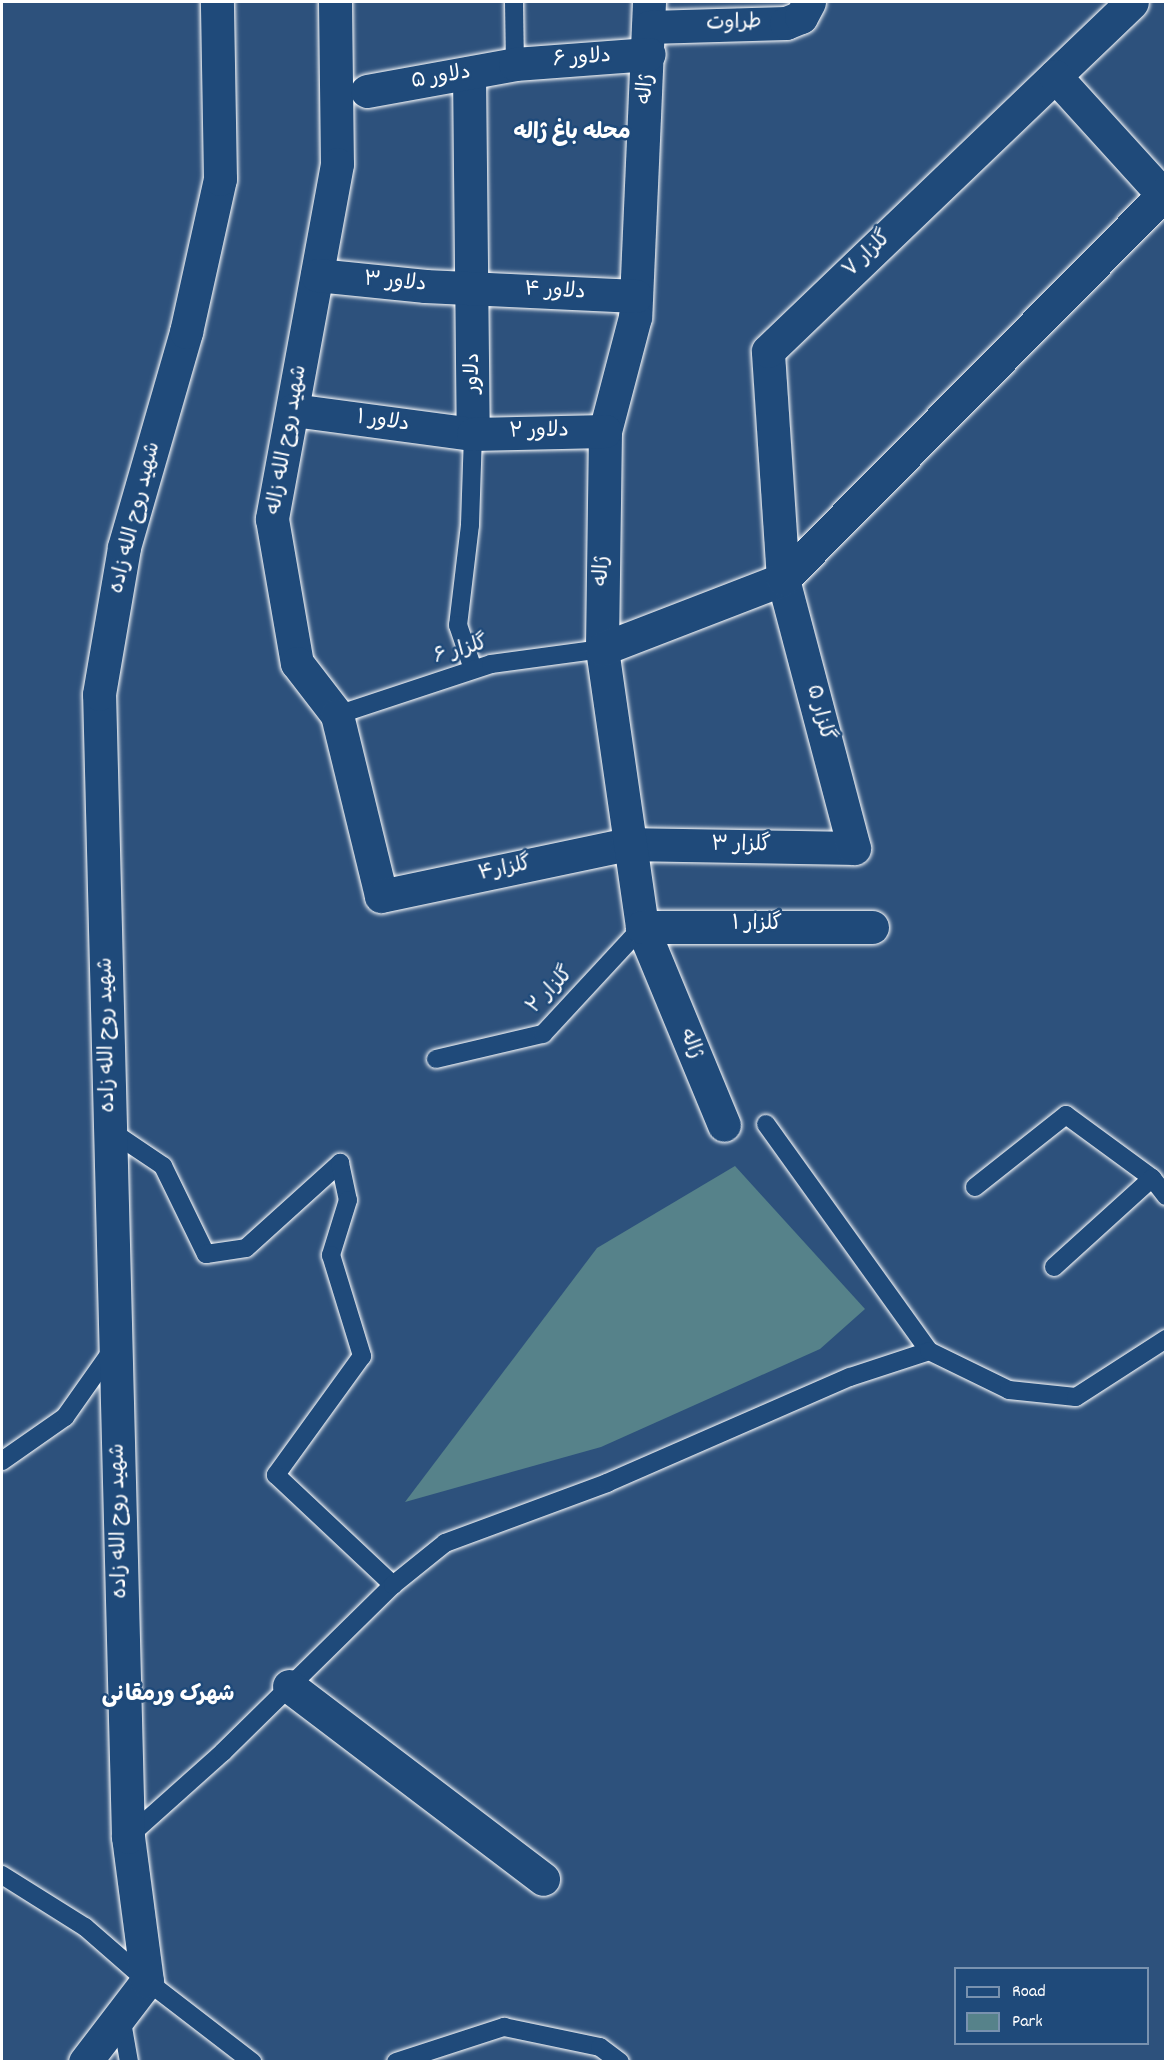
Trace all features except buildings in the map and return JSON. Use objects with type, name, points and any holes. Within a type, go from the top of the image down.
[{"type":"street","name":"شهید روح الله زاده","points":[[147,1981],[128,1837],[99,694],[124,547],[186,332],[220,179],[217,2]]},
{"type":"street","name":"شهید روح الله زاله","points":[[335,2],[337,164],[272,519],[297,663],[337,715],[381,896]]},
{"type":"street","name":"طراوت","points":[[649,28],[786,23],[801,17],[809,2]]},
{"type":"street","name":"گلزار ۷","points":[[783,579],[768,351],[1055,76],[1118,6]]},
{"type":"street","name":"دلاور ۶","points":[[515,64],[649,28]]},
{"type":"street","name":"ژاله","points":[[649,28],[635,317],[605,431],[602,649],[642,927],[724,1125]]},
{"type":"street","name":"دلاور ۵","points":[[367,91],[515,64]]},
{"type":"street","name":"دلاور","points":[[469,73],[474,287],[473,434]]},
{"type":"street","points":[[602,649],[783,579],[1164,195],[1055,76]]},
{"type":"street","name":"دلاور ۳","points":[[317,275],[474,287]]},
{"type":"street","name":"دلاور ۴","points":[[474,287],[636,296]]},
{"type":"street","name":"دلاور ۱","points":[[293,410],[473,434]]},
{"type":"street","name":"دلاور ۲","points":[[473,434],[605,431]]},
{"type":"street","name":"گلزار ۵","points":[[783,579],[854,848]]},
{"type":"street","name":"گلزار ۳","points":[[629,844],[854,848]]},
{"type":"street","name":"گلزار۴","points":[[381,896],[629,844]]},
{"type":"street","name":"گلزار ۱","points":[[642,927],[872,927]]},
{"type":"street","points":[[289,1686],[543,1879]]},
{"type":"street","points":[[85,2061],[147,1981]]},
{"type":"lane","points":[[514,2],[515,64]]},
{"type":"lane","name":"دلاور","points":[[473,434],[470,525],[458,625],[473,669]]},
{"type":"lane","name":"گلزار ۶","points":[[337,715],[473,669],[602,649]]},
{"type":"lane","name":"گلزار ۲","points":[[436,1059],[543,1034],[642,927]]},
{"type":"lane","points":[[975,1187],[1066,1115],[1152,1178],[1166,1196]]},
{"type":"lane","points":[[766,1124],[929,1351],[1009,1390],[1076,1397],[1166,1339]]},
{"type":"lane","points":[[111,1131],[163,1166],[206,1254],[246,1248],[340,1163],[348,1200],[331,1256],[362,1356],[276,1475],[393,1585]]},
{"type":"lane","points":[[1054,1267],[1152,1178]]},
{"type":"lane","points":[[2,1461],[65,1418],[116,1344]]},
{"type":"lane","points":[[128,1837],[393,1585],[445,1543],[607,1483],[850,1377],[929,1351]]},
{"type":"lane","points":[[2,1875],[85,1927],[147,1981],[252,2061]]},
{"type":"lane","points":[[121,2016],[129,2061]]},
{"type":"lane","points":[[396,2061],[504,2027],[600,2047],[620,2061]]},
{"type":"green space","points":[[735,1166],[865,1309],[820,1349],[601,1447],[405,1502],[597,1248]]},
{"type":"district","name":"محله باغ ژاله","points":[[572,134]]},
{"type":"district","name":"شهرک ورمقانی","points":[[168,1696]]}]
